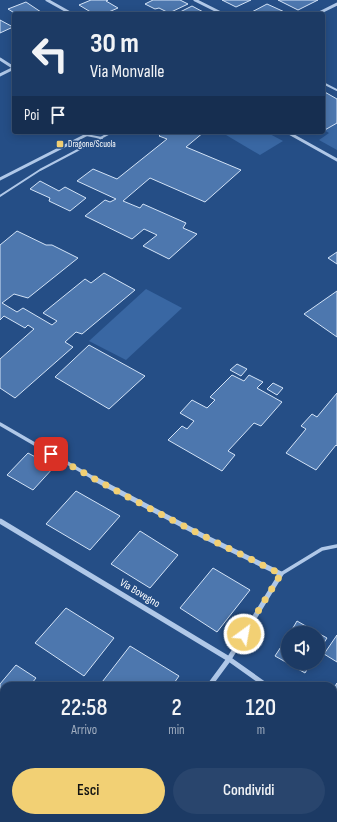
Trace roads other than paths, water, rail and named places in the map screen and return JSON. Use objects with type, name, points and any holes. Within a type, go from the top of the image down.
[{"type":"street","points":[[47,0],[68,12]]},
{"type":"street","points":[[195,0],[219,12]]},
{"type":"street","points":[[321,12],[337,4]]},
{"type":"street","points":[[0,59],[12,67]]},
{"type":"street","points":[[0,75],[12,69]]},
{"type":"street","points":[[291,134],[337,160]]},
{"type":"street","points":[[0,179],[86,135]]},
{"type":"street","points":[[0,424],[103,484],[205,537],[281,574],[229,658],[211,682]]},
{"type":"street","name":"Via Bovegno","points":[[0,521],[229,658],[262,682]]},
{"type":"lane","points":[[325,83],[337,90]]},
{"type":"lane","points":[[0,196],[40,170],[109,134]]},
{"type":"lane","points":[[86,135],[102,138]]},
{"type":"lane","points":[[281,574],[322,549],[337,546]]},
{"type":"place","name":"Dragone/Scuola","points":[[60,144]]}]
